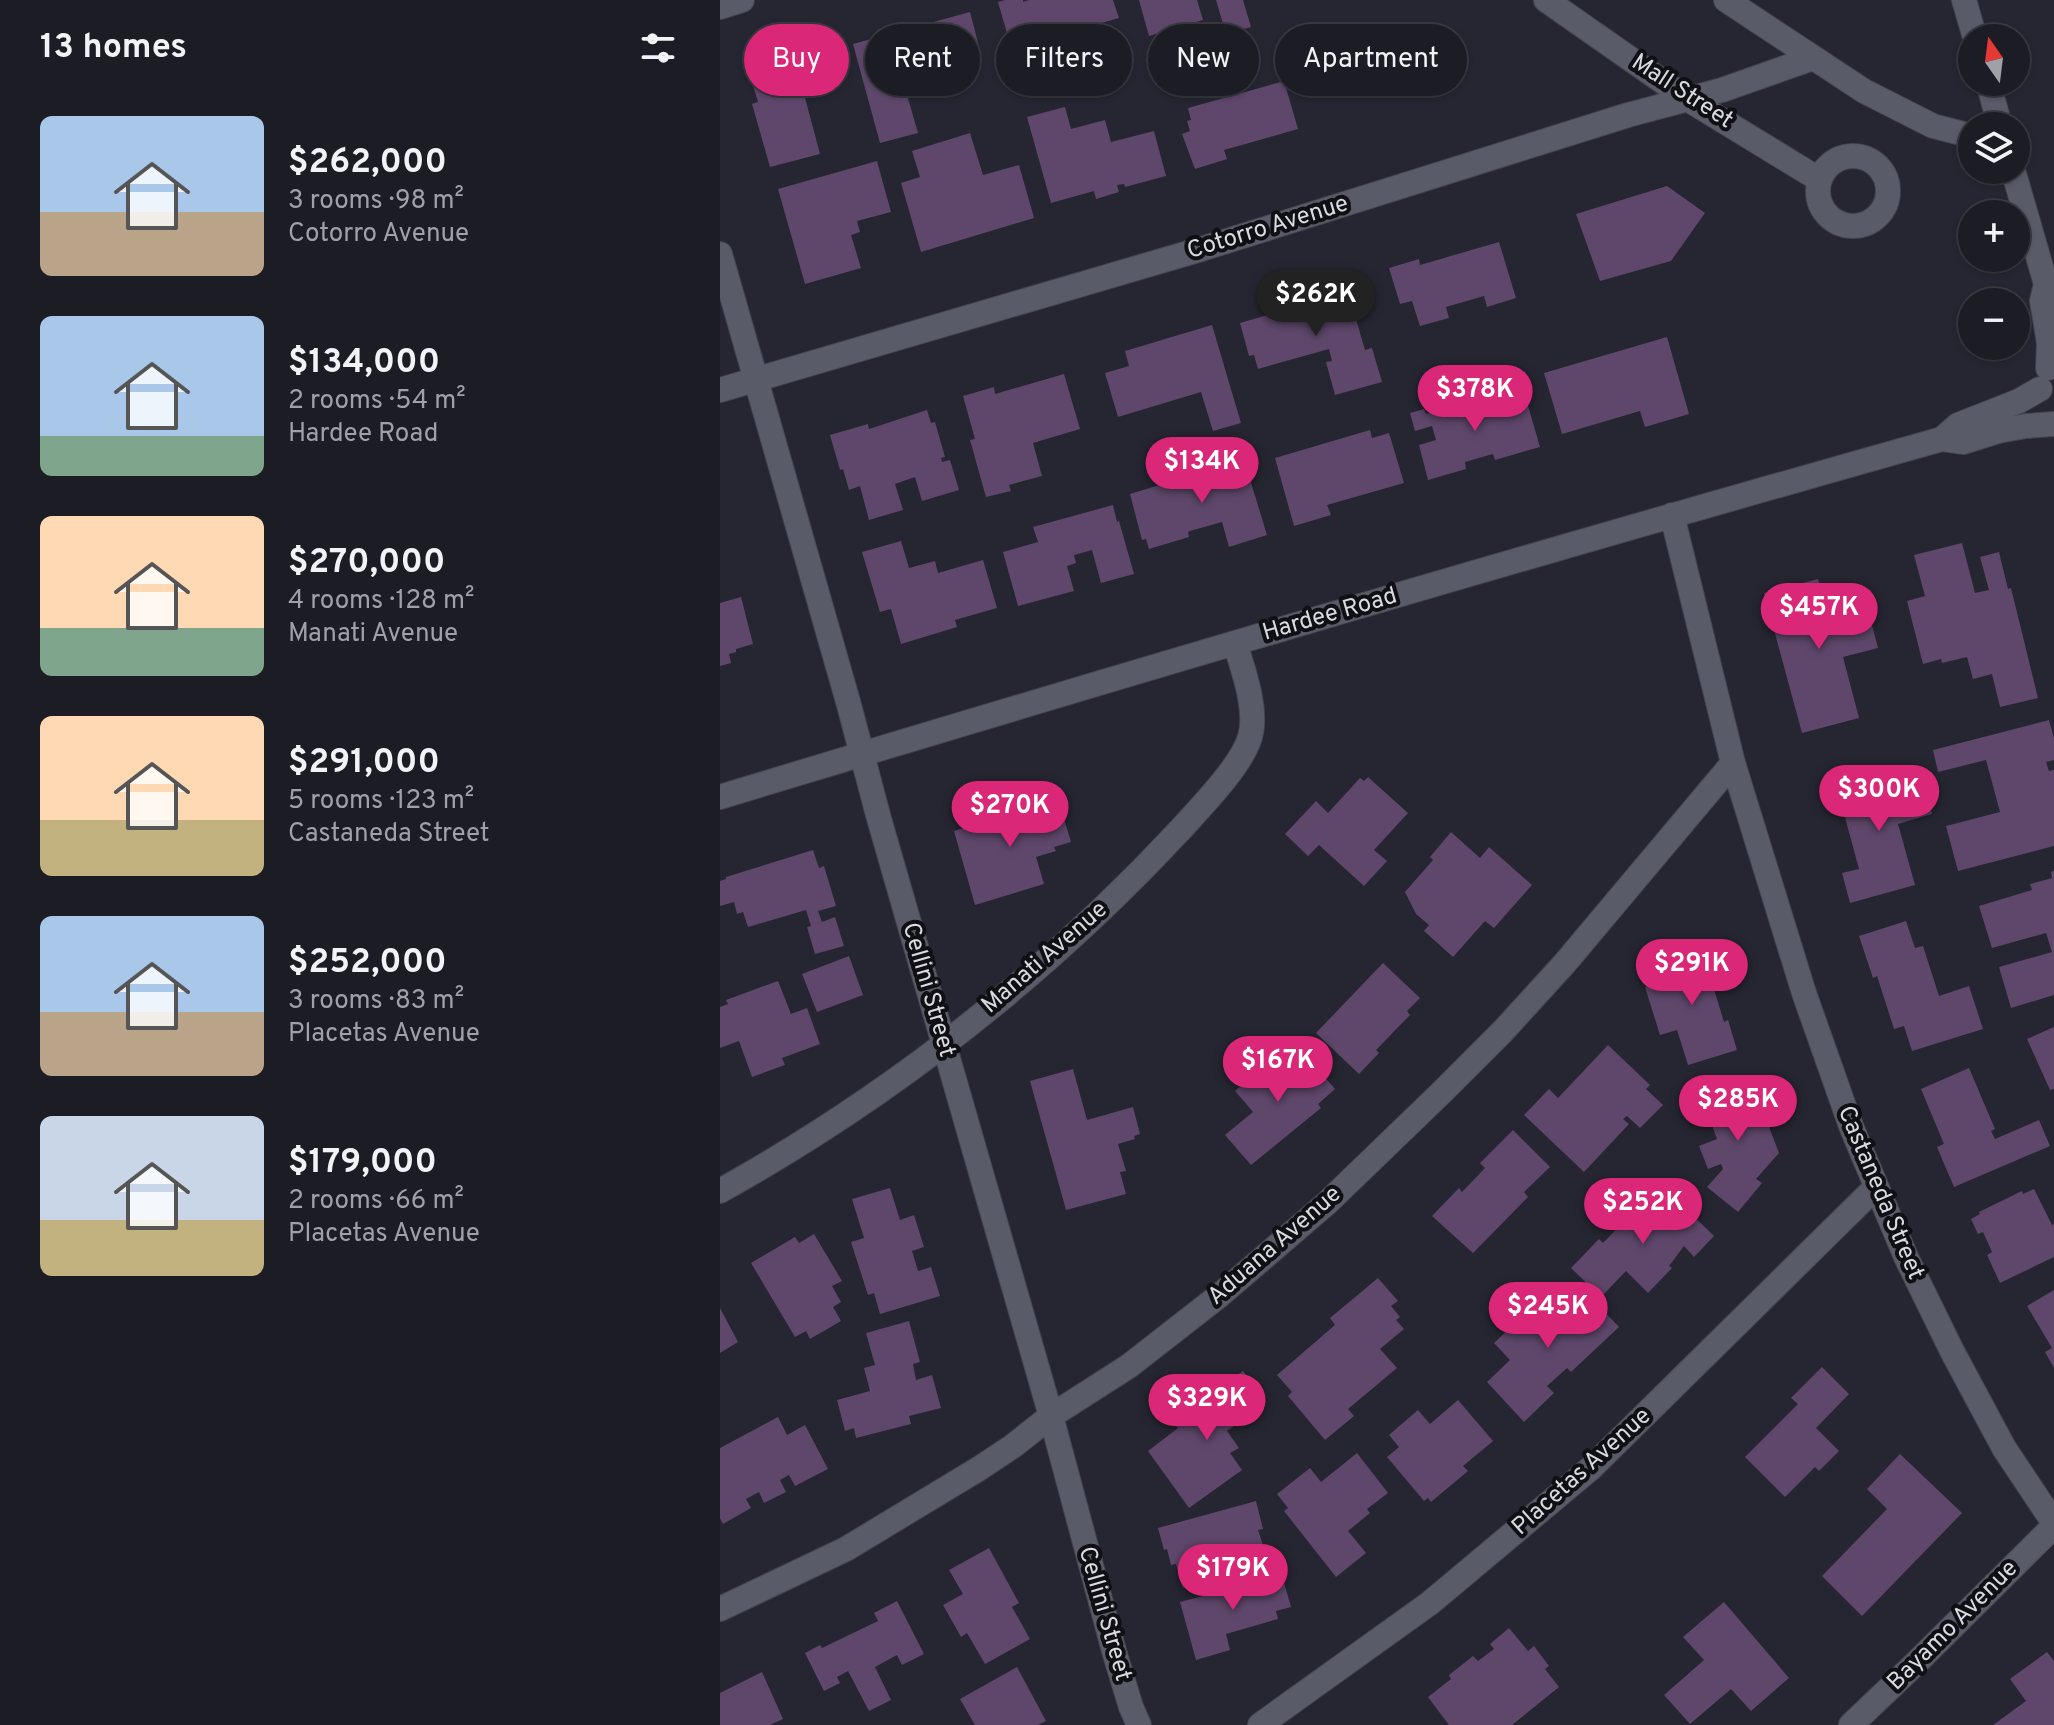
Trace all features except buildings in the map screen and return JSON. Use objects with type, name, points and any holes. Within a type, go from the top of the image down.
[{"type":"street","points":[[720,7],[742,0]]},
{"type":"street","name":"Mall Street","points":[[1546,0],[1689,100],[1820,180]]},
{"type":"street","points":[[1726,0],[1864,91],[1933,126],[1958,132]]},
{"type":"street","points":[[1964,0],[1971,24]]},
{"type":"street","name":"Cotorro Avenue","points":[[720,390],[1195,251],[1628,115],[1722,90],[1813,58]]},
{"type":"street","points":[[2017,184],[2050,288],[2042,301],[2049,343],[2042,402],[2054,422]]},
{"type":"street","name":"Cellini Street","points":[[720,254],[1051,1416],[1114,1651],[1139,1725]]},
{"type":"street","name":"Hardee Road","points":[[1942,439],[1958,425],[2019,401],[2047,373]]},
{"type":"street","name":"Hardee Road","points":[[720,797],[1235,643],[1942,439],[1963,442],[1998,431],[2054,422]]},
{"type":"street","name":"Castaneda Street","points":[[1672,515],[1733,763],[1826,1060],[1876,1187],[1929,1305],[1985,1416],[2054,1524]]},
{"type":"street","name":"Manati Avenue","points":[[720,1191],[839,1119],[945,1045],[1088,923],[1156,856],[1230,771],[1250,737],[1252,724],[1246,680],[1235,643]]},
{"type":"street","name":"Aduana Avenue","points":[[720,1609],[846,1549],[980,1468],[1051,1416],[1129,1366],[1220,1295],[1315,1213],[1503,1031],[1565,963],[1733,763]]},
{"type":"street","name":"Placetas Avenue","points":[[1260,1725],[1430,1603],[1579,1478],[1876,1187]]},
{"type":"street","name":"Bayamo Avenue","points":[[1851,1725],[2054,1524]]}]
